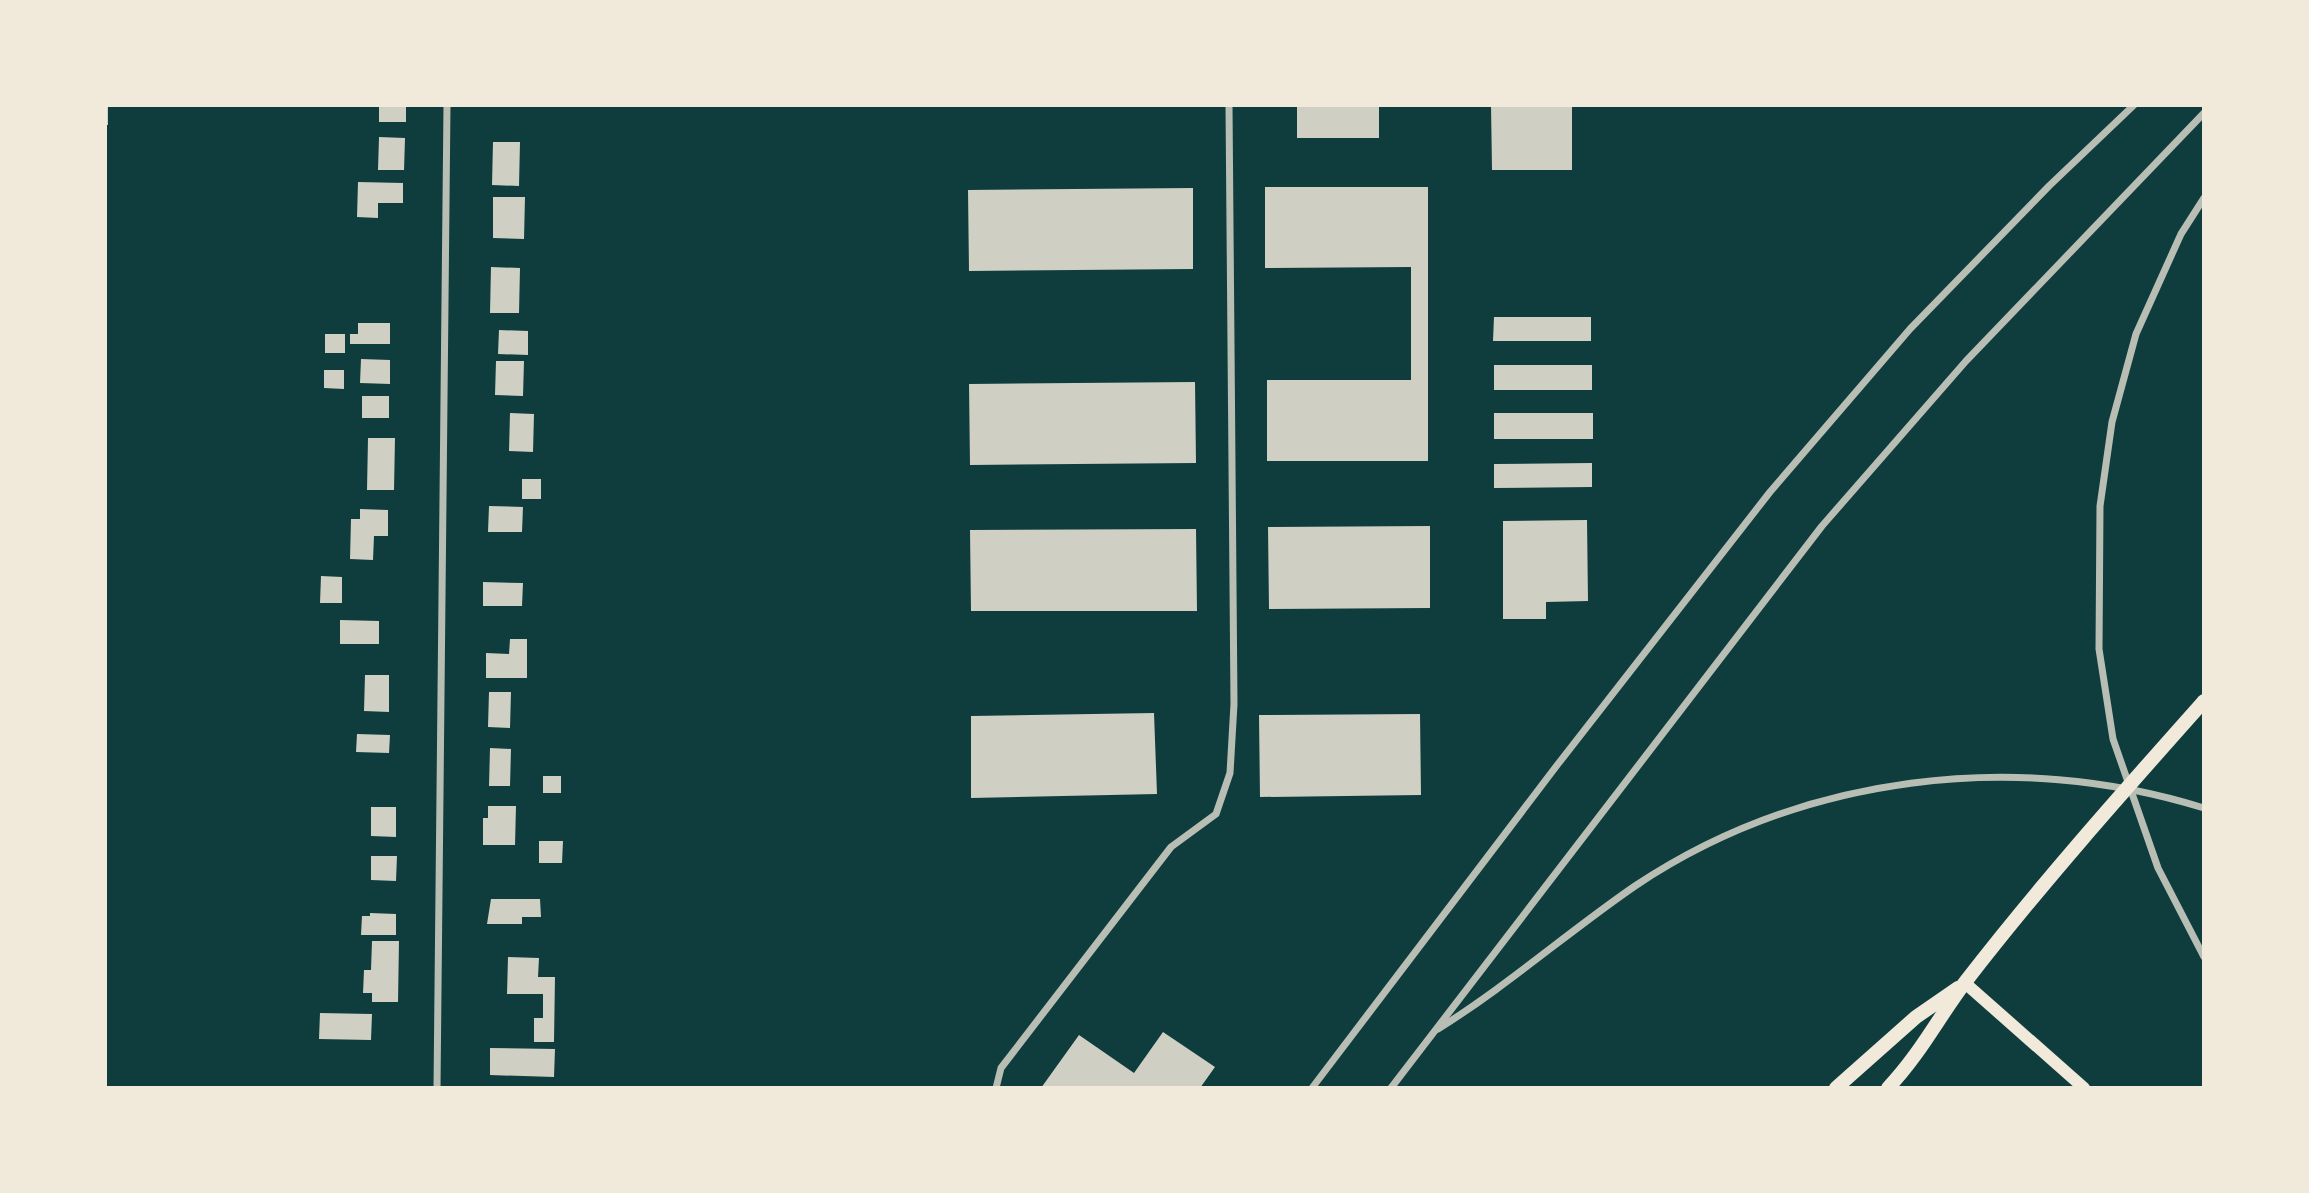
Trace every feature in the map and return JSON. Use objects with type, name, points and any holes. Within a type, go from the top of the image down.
[{"type":"highway","points":[[1888,1088],[1916,1059],[1965,983],[2077,846],[2204,701]]},
{"type":"highway","points":[[1836,1088],[1916,1017],[1965,983]]},
{"type":"main road","points":[[1965,983],[2084,1088]]},
{"type":"street","points":[[437,1088],[447,105]]},
{"type":"street","points":[[996,1088],[1001,1068],[1171,847],[1216,814],[1230,772],[1234,693],[1229,105]]},
{"type":"street","points":[[1312,1088],[1558,764],[1770,492],[1910,329],[2049,186],[2134,105]]},
{"type":"street","points":[[1391,1088],[1822,526],[1966,360],[2204,113]]},
{"type":"street","points":[[2204,198],[2180,234],[2136,334],[2112,422],[2100,506],[2099,636],[2113,739],[2158,868],[2204,957]]},
{"type":"street","points":[[1432,1034],[1493,995],[1637,885],[1746,828],[1875,789],[1984,776],[2022,776],[2087,782],[2204,808]]},
{"type":"building","points":[[105,105],[108,105],[108,125],[105,125]]},
{"type":"building","points":[[379,105],[406,105],[406,122],[379,122]]},
{"type":"building","points":[[1297,105],[1379,105],[1379,138],[1297,138]]},
{"type":"building","points":[[1491,105],[1572,105],[1572,170],[1492,170]]},
{"type":"building","points":[[379,137],[405,138],[404,170],[378,170]]},
{"type":"building","points":[[493,142],[520,142],[519,186],[492,185]]},
{"type":"building","points":[[358,182],[403,183],[403,203],[378,203],[378,218],[357,217]]},
{"type":"building","points":[[1265,187],[1428,187],[1428,461],[1267,461],[1267,380],[1411,380],[1411,267],[1265,268]]},
{"type":"building","points":[[1193,188],[1193,269],[969,271],[968,190]]},
{"type":"building","points":[[493,197],[525,197],[524,239],[493,238]]},
{"type":"building","points":[[491,267],[520,268],[519,313],[490,313]]},
{"type":"building","points":[[1494,317],[1591,317],[1591,341],[1493,341]]},
{"type":"building","points":[[358,323],[390,323],[390,344],[350,344],[350,334],[358,334]]},
{"type":"building","points":[[499,330],[528,331],[528,355],[498,354]]},
{"type":"building","points":[[325,334],[345,334],[345,353],[325,353]]},
{"type":"building","points":[[361,359],[390,360],[390,384],[360,383]]},
{"type":"building","points":[[496,361],[524,361],[523,396],[495,395]]},
{"type":"building","points":[[1494,365],[1592,365],[1592,390],[1494,390]]},
{"type":"building","points":[[324,370],[344,370],[344,389],[324,388]]},
{"type":"building","points":[[1195,382],[1196,463],[970,465],[969,384]]},
{"type":"building","points":[[362,396],[389,396],[389,418],[362,418]]},
{"type":"building","points":[[510,413],[534,414],[533,452],[509,451]]},
{"type":"building","points":[[1494,413],[1593,413],[1593,439],[1494,439]]},
{"type":"building","points":[[368,438],[395,438],[394,490],[367,490]]},
{"type":"building","points":[[1592,463],[1592,487],[1494,488],[1494,464]]},
{"type":"building","points":[[522,479],[541,479],[541,499],[522,499]]},
{"type":"building","points":[[489,506],[523,507],[522,532],[488,532]]},
{"type":"building","points":[[360,509],[388,510],[388,536],[374,536],[373,560],[350,559],[351,519],[360,519]]},
{"type":"building","points":[[1587,520],[1588,601],[1546,602],[1546,619],[1503,619],[1503,521]]},
{"type":"building","points":[[1430,526],[1430,608],[1269,609],[1268,527]]},
{"type":"building","points":[[1196,529],[1197,611],[971,611],[970,530]]},
{"type":"building","points":[[321,576],[342,577],[342,603],[320,603]]},
{"type":"building","points":[[483,582],[523,583],[522,606],[483,606]]},
{"type":"building","points":[[340,620],[379,621],[379,644],[340,644]]},
{"type":"building","points":[[510,639],[527,639],[527,678],[486,678],[486,653],[509,654]]},
{"type":"building","points":[[365,675],[389,675],[389,712],[364,711]]},
{"type":"building","points":[[489,692],[511,692],[510,728],[488,727]]},
{"type":"building","points":[[1154,713],[1157,794],[971,798],[971,716]]},
{"type":"building","points":[[1420,714],[1421,795],[1260,797],[1259,715]]},
{"type":"building","points":[[357,734],[390,735],[389,753],[356,752]]},
{"type":"building","points":[[490,748],[511,749],[510,786],[489,786]]},
{"type":"building","points":[[543,776],[561,776],[561,793],[543,793]]},
{"type":"building","points":[[488,806],[516,806],[515,845],[483,845],[483,818],[488,818]]},
{"type":"building","points":[[371,807],[396,807],[396,837],[371,836]]},
{"type":"building","points":[[539,841],[563,841],[562,863],[539,863]]},
{"type":"building","points":[[371,856],[397,856],[396,881],[371,880]]},
{"type":"building","points":[[491,899],[540,899],[541,917],[522,917],[522,924],[487,924]]},
{"type":"building","points":[[370,913],[396,914],[396,935],[361,935],[362,916],[370,916]]},
{"type":"building","points":[[372,941],[399,941],[398,1002],[372,1002],[372,993],[363,993],[364,970],[371,970]]},
{"type":"building","points":[[508,957],[539,958],[538,977],[555,977],[554,1042],[534,1042],[534,1018],[543,1018],[543,994],[507,994]]},
{"type":"building","points":[[320,1013],[372,1014],[371,1040],[319,1039]]},
{"type":"building","points":[[1163,1032],[1215,1067],[1200,1088],[1041,1088],[1079,1035],[1134,1073]]},
{"type":"building","points":[[490,1048],[555,1049],[554,1077],[490,1075]]}]
